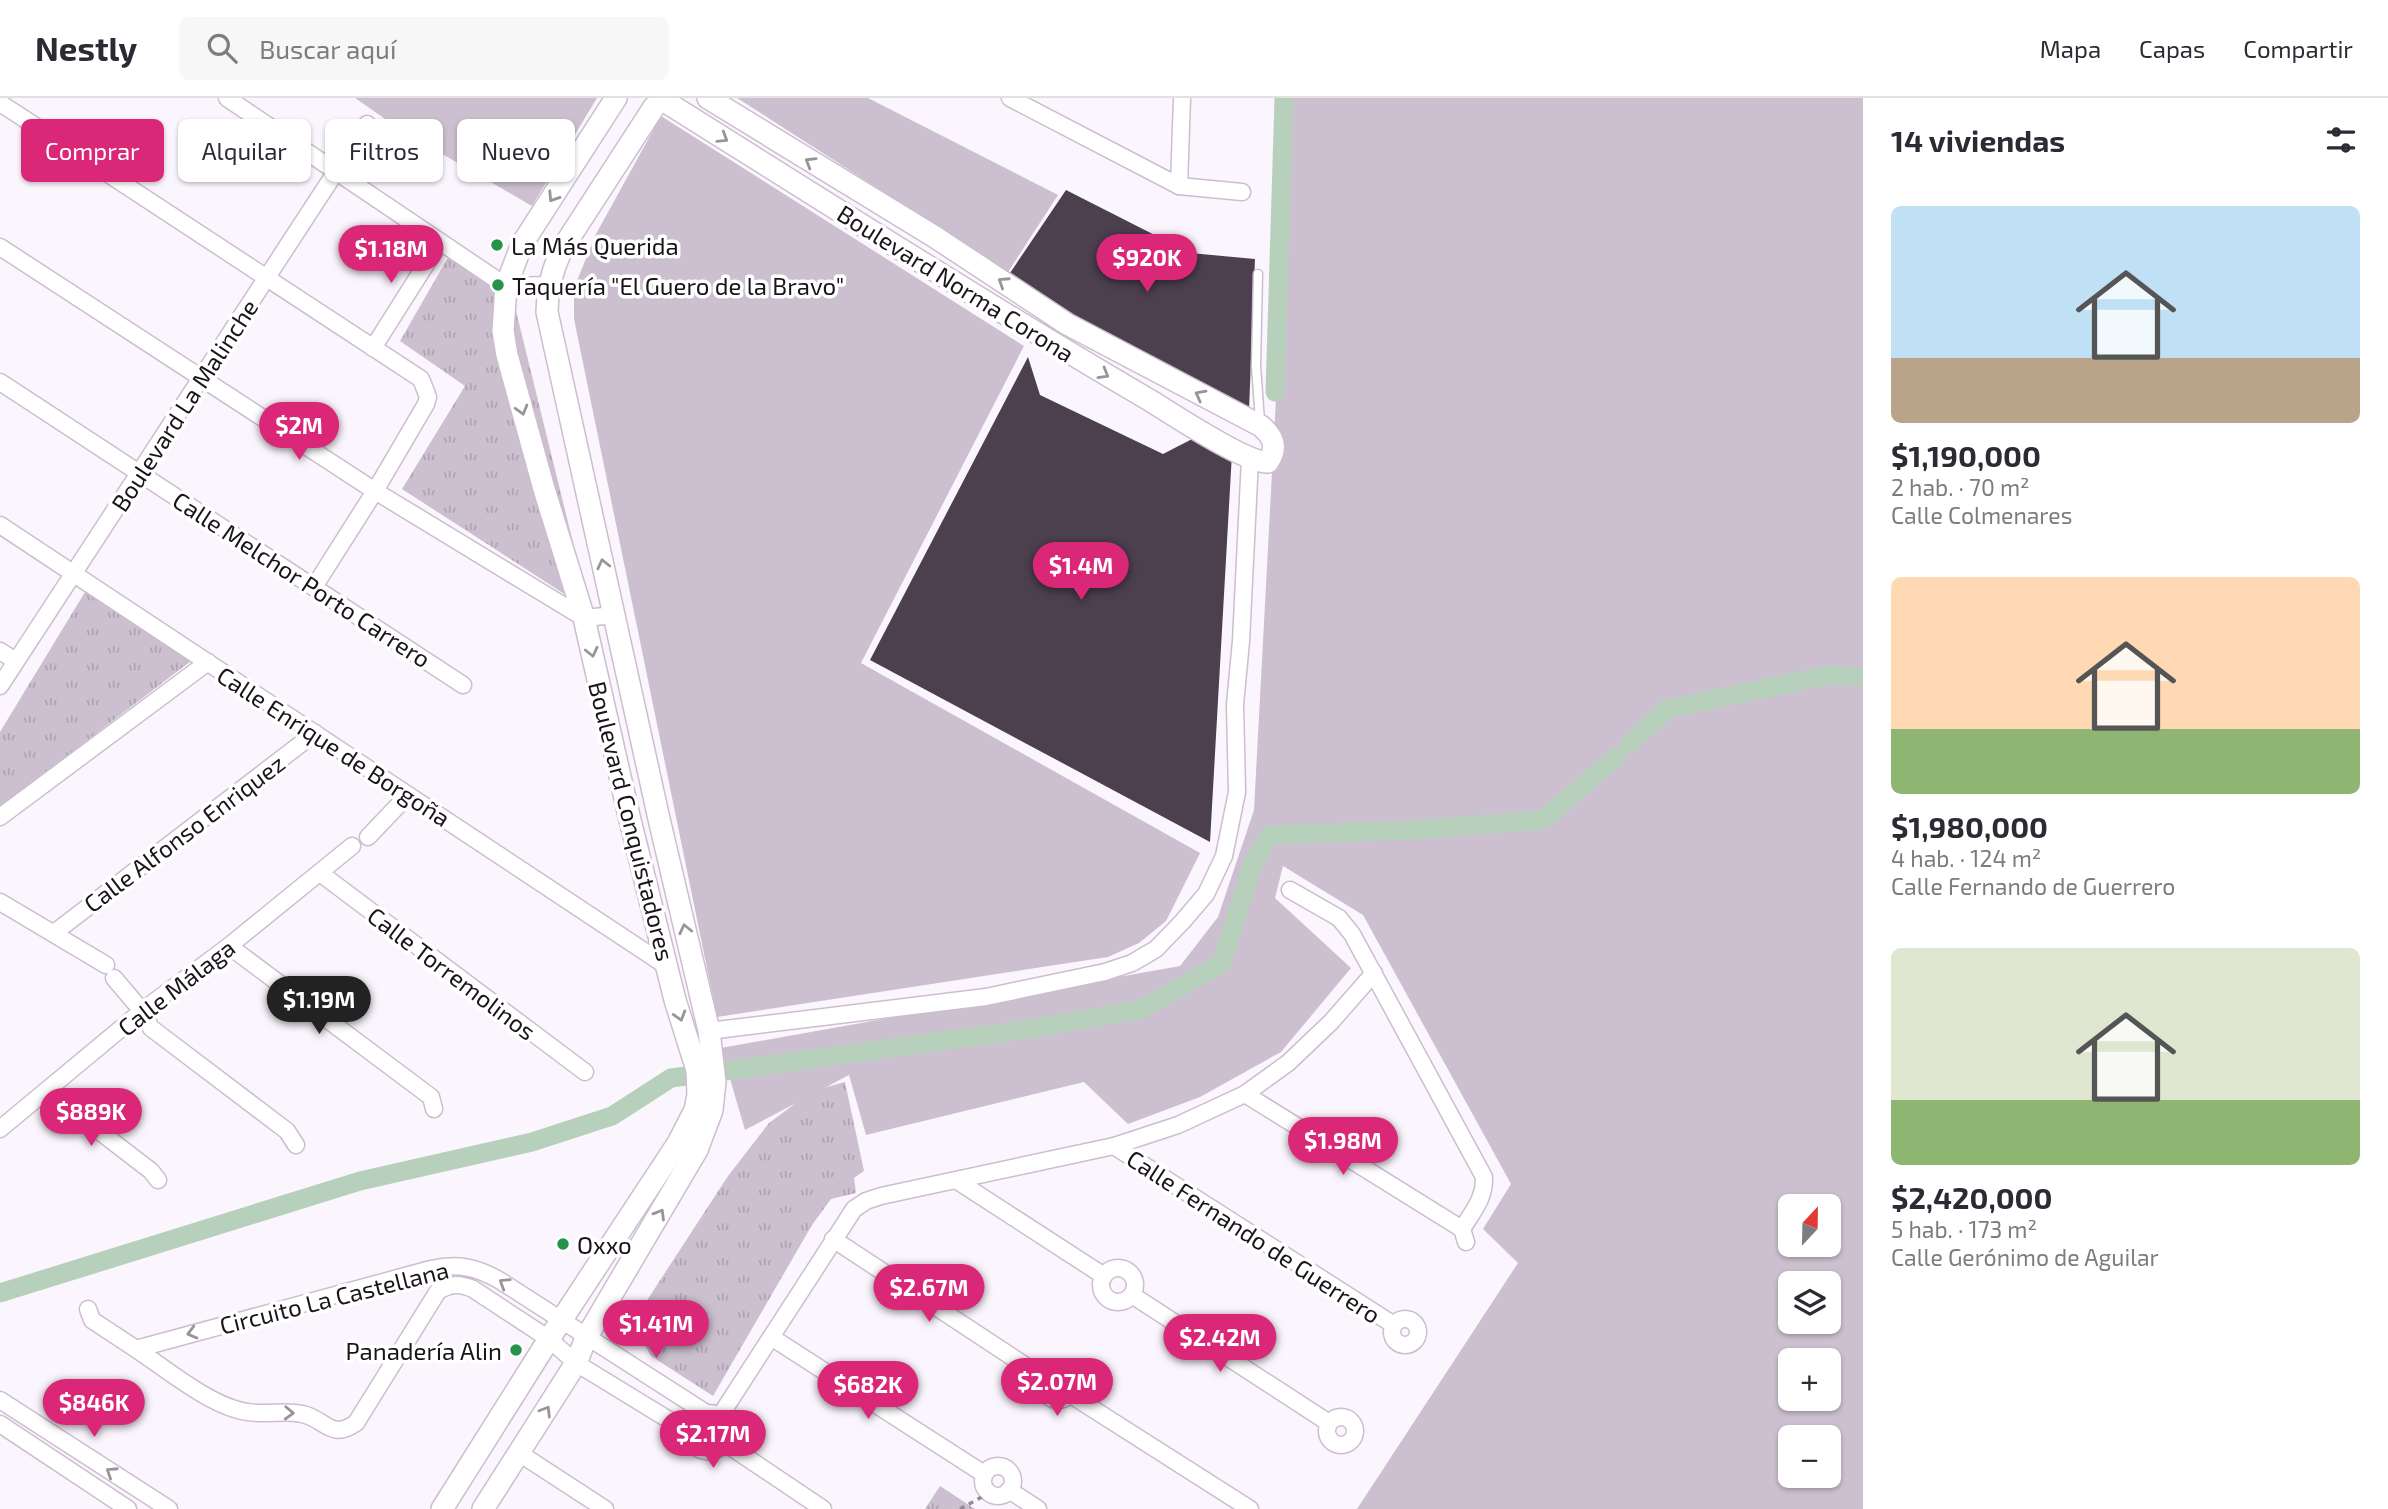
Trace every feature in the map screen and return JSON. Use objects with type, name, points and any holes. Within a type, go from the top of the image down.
[{"type":"street","points":[[227,98],[325,165]]},
{"type":"street","name":"Boulevard Conquistadores","points":[[442,1509],[549,1339],[678,1143],[695,1110],[698,1095],[697,1070],[675,1000],[629,816],[584,618],[506,355],[503,331],[506,286],[522,244],[616,98]]},
{"type":"street","name":"Boulevard Norma Corona","points":[[622,98],[634,106],[663,102],[1055,345],[1250,459]]},
{"type":"street","name":"Boulevard Norma Corona","points":[[708,98],[935,237],[1067,324],[1261,426]]},
{"type":"street","points":[[1010,98],[1179,186],[1242,192]]},
{"type":"street","points":[[1179,186],[1182,98]]},
{"type":"street","points":[[1,101],[421,379],[428,397],[426,404],[314,587]]},
{"type":"street","name":"Boulevard Conquistadores","points":[[482,1509],[576,1363],[586,1338],[697,1150],[712,1110],[715,1091],[709,1031],[659,819],[547,312],[552,270],[562,249],[663,102]]},
{"type":"street","name":"Boulevard La Malinche","points":[[0,686],[329,182]]},
{"type":"street","points":[[351,182],[506,286],[549,285]]},
{"type":"street","points":[[373,348],[440,242]]},
{"type":"street","points":[[0,247],[375,491],[584,618],[615,615]]},
{"type":"street","points":[[1055,345],[1067,324]]},
{"type":"street","name":"Calle Melchor Porto Carrero","points":[[0,382],[463,685]]},
{"type":"street","points":[[709,1031],[986,997],[1105,972],[1132,963],[1156,949],[1184,921],[1206,894],[1224,856],[1237,792],[1235,705],[1250,459],[1268,462],[1275,450],[1269,433],[1261,426]]},
{"type":"street","name":"Calle Enrique de Borgoña","points":[[0,525],[668,967]]},
{"type":"street","points":[[0,650],[16,661]]},
{"type":"street","points":[[0,817],[208,663]]},
{"type":"street","name":"Calle Alfonso Enriquez","points":[[54,933],[315,733]]},
{"type":"street","points":[[368,837],[408,795]]},
{"type":"street","name":"Calle Málaga","points":[[0,1129],[142,1011],[229,946],[352,846]]},
{"type":"street","name":"Calle Torremolinos","points":[[320,873],[585,1072]]},
{"type":"street","points":[[1245,1094],[1464,1235],[1485,1189],[1484,1177],[1352,934],[1339,918],[1290,890]]},
{"type":"street","points":[[0,902],[54,933],[110,972],[142,1011],[151,1028],[286,1131],[296,1144]]},
{"type":"street","points":[[229,946],[431,1097],[434,1109]]},
{"type":"street","points":[[713,1414],[728,1429],[725,1443],[715,1451],[702,1451],[692,1444],[687,1431],[693,1418],[713,1414],[771,1337],[854,1209],[866,1201],[1114,1146],[1178,1125],[1245,1094],[1297,1055],[1331,1022],[1374,973]]},
{"type":"street","points":[[47,1091],[151,1171],[158,1180]]},
{"type":"street","name":"Calle Fernando de Guerrero","points":[[1114,1146],[1394,1325]]},
{"type":"street","points":[[956,1181],[1104,1276]]},
{"type":"street","points":[[833,1240],[1044,1378],[1053,1370],[1066,1371],[1073,1380],[1071,1395],[1250,1509]]},
{"type":"street","points":[[448,1265],[450,1284]]},
{"type":"street","name":"Circuito La Castellana","points":[[136,1349],[380,1282],[448,1265],[467,1266],[481,1270],[586,1338],[713,1414]]},
{"type":"street","points":[[1115,1269],[1128,1271],[1135,1282],[1132,1295],[1123,1301],[1111,1300],[1103,1292],[1104,1276],[1115,1269]]},
{"type":"street","name":"Circuito La Castellana","points":[[88,1309],[92,1320],[222,1405],[247,1412],[304,1414],[330,1429],[339,1430],[356,1423],[438,1292],[450,1284],[461,1284],[473,1289],[549,1339],[576,1363],[687,1431]]},
{"type":"street","points":[[1132,1295],[1329,1423]]},
{"type":"street","points":[[771,1337],[984,1474]]},
{"type":"street","points":[[0,1400],[169,1509]]},
{"type":"street","points":[[0,1424],[128,1509]]},
{"type":"street","points":[[725,1443],[823,1509]]},
{"type":"street","points":[[519,1453],[605,1509]]},
{"type":"street","points":[[992,1467],[1005,1468],[1012,1476],[1009,1490],[1000,1496],[989,1493],[983,1485],[984,1474],[992,1467]]},
{"type":"street","points":[[1009,1490],[1038,1509]]},
{"type":"lane","points":[[1258,274],[1256,366],[1261,426]]},
{"type":"path","points":[[960,1509],[989,1493]]},
{"type":"green space","points":[[355,98],[597,98],[575,135],[575,119],[457,119],[457,162],[443,154],[443,119],[385,119]]},
{"type":"green space","points":[[737,98],[868,98],[1058,195],[1008,272]]},
{"type":"green space","points":[[1292,98],[1863,98],[1863,1509],[1357,1509],[1518,1263],[1483,1229],[1511,1184],[1363,915],[1283,866],[1275,898],[1351,968],[1281,1052],[1200,1097],[1128,1124],[1084,1082],[866,1135],[849,1075],[745,1130],[721,1048],[1180,966],[1218,917],[1254,810]]},
{"type":"green space","points":[[661,116],[1024,346],[861,663],[1200,853],[1166,921],[1139,943],[1108,957],[717,1017],[574,319],[574,288],[596,234]]},
{"type":"green space","points":[[491,182],[546,182],[532,206]]},
{"type":"green space","points":[[450,254],[513,299],[581,575],[566,595],[402,489],[465,386],[400,341]]},
{"type":"green space","points":[[85,592],[191,661],[0,807],[0,732]]},
{"type":"green space","points":[[845,1082],[864,1171],[854,1178],[856,1193],[831,1199],[812,1225],[713,1396],[651,1356],[636,1329],[644,1305],[728,1176],[769,1123],[812,1091]]},
{"type":"green space","points":[[940,1486],[975,1509],[925,1509]]},
{"type":"building","points":[[1066,190],[1190,253],[1255,259],[1249,410],[1068,317],[1010,273]]},
{"type":"building","points":[[1028,357],[1040,395],[1163,454],[1198,436],[1232,453],[1210,842],[870,660]]},
{"type":"waterway","points":[[1275,392],[1284,98]]},
{"type":"waterway","points":[[1629,744],[1667,709],[1829,675],[1863,677]]},
{"type":"waterway","points":[[725,1071],[1036,1028],[1142,1009],[1222,963],[1252,866],[1270,835],[1413,830],[1543,820],[1616,757]]},
{"type":"waterway","points":[[0,1293],[360,1181],[532,1142],[612,1116],[671,1078],[687,1076]]},
{"type":"place","name":"La Más Querida","points":[[497,245]]},
{"type":"place","name":"Taquería \"El Guero de la Bravo\"","points":[[498,285]]},
{"type":"place","name":"Oxxo","points":[[563,1244]]},
{"type":"place","name":"Panadería Alin","points":[[516,1350]]}]
